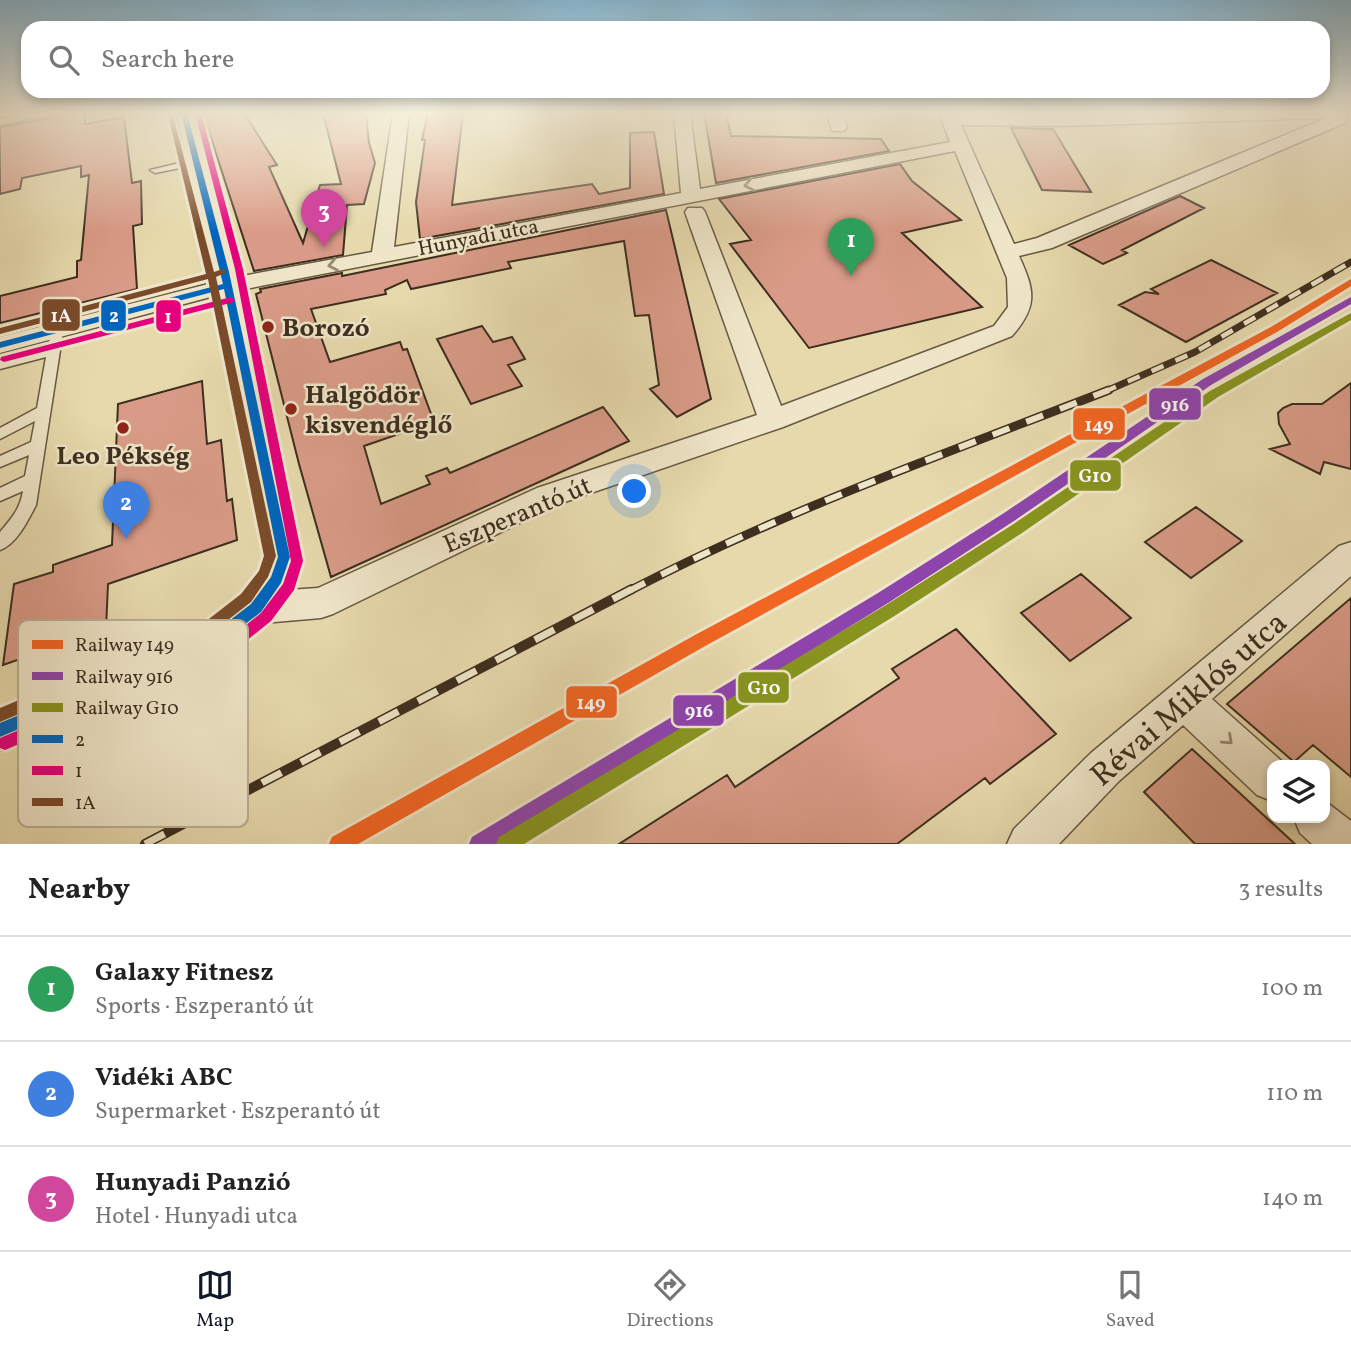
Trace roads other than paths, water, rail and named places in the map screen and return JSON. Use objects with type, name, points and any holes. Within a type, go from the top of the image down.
[{"type":"street","points":[[194,152],[227,286],[284,557],[277,579],[256,608],[241,620]]},
{"type":"street","points":[[382,255],[396,152]]},
{"type":"street","points":[[687,152],[693,204],[773,420]]},
{"type":"street","name":"Hunyadi utca","points":[[0,345],[56,341],[227,286],[382,255],[693,204],[927,152]]},
{"type":"street","name":"Eszperantó út","points":[[256,608],[321,603],[548,496],[773,420],[1003,331],[1016,317],[1022,301],[1018,278],[963,152]]},
{"type":"street","points":[[1008,252],[1044,243],[1260,152]]},
{"type":"street","name":"Révai Miklós utca","points":[[1029,844],[1105,767],[1351,556]]},
{"type":"street","points":[[1184,700],[1267,775]]},
{"type":"street","points":[[0,730],[18,722]]},
{"type":"street","points":[[1321,823],[1345,844]]},
{"type":"lane","points":[[155,170],[197,162]]},
{"type":"lane","points":[[0,365],[56,341]]},
{"type":"lane","points":[[0,543],[25,512],[56,341]]},
{"type":"lane","points":[[0,434],[45,410]]},
{"type":"lane","points":[[0,462],[39,445]]},
{"type":"lane","points":[[0,495],[33,479]]},
{"type":"lane","points":[[0,525],[25,512]]},
{"type":"railway","points":[[1105,391],[1195,352],[1351,262]]},
{"type":"railway","points":[[629,591],[806,509],[1105,391]]},
{"type":"railway","points":[[248,790],[632,589]]},
{"type":"railway","points":[[145,844],[177,827]]},
{"type":"rail line","name":"149","points":[[339,844],[701,640],[1273,330],[1351,282]]},
{"type":"rail line","name":"916","points":[[479,844],[883,598],[1009,517],[1207,382],[1351,300]]},
{"type":"rail line","name":"G10","points":[[506,844],[891,610],[1017,529],[1214,394],[1351,316]]},
{"type":"place","name":"Hunyadi Panzió","points":[[324,247]]},
{"type":"place","name":"Galaxy Fitnesz","points":[[851,276]]},
{"type":"place","name":"Borozó","points":[[268,327]]},
{"type":"place","name":"Halgödör kisvendéglő","points":[[291,409]]},
{"type":"place","name":"Leo Pékség","points":[[123,428]]},
{"type":"place","name":"Vidéki ABC","points":[[126,539]]}]
